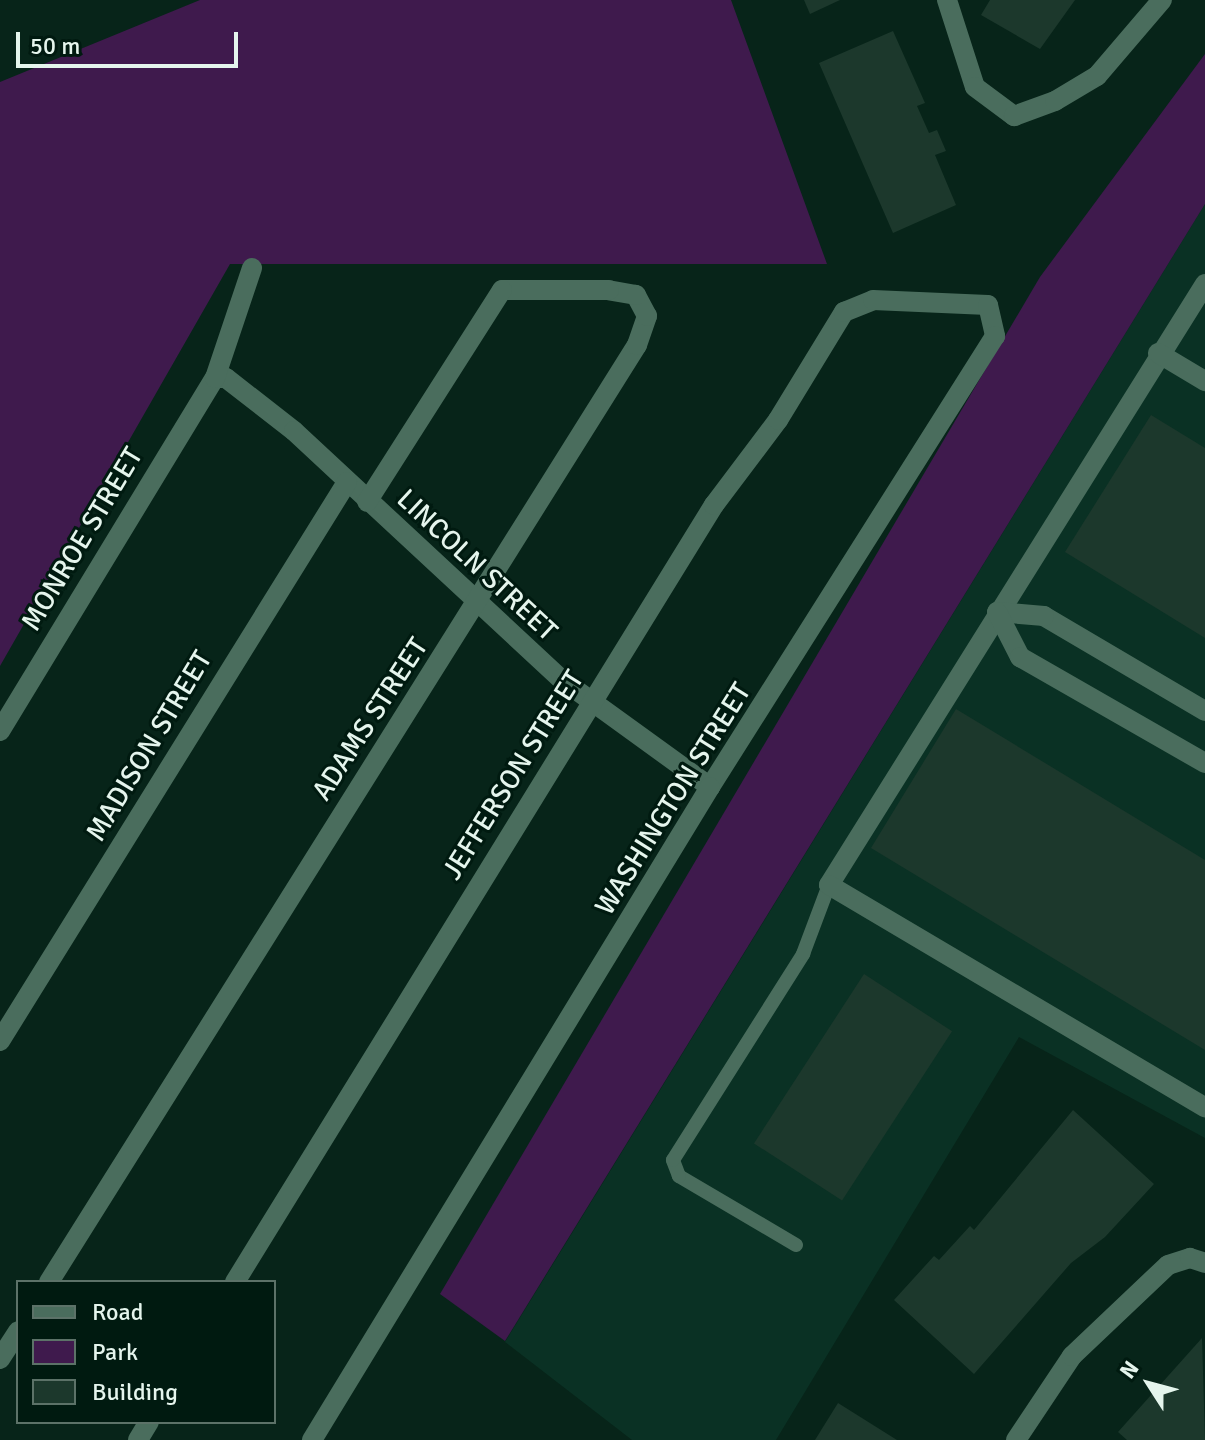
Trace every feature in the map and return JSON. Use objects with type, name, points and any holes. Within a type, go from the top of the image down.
[{"type":"street","points":[[947,0],[975,87],[1014,116],[1097,76],[1162,0]]},
{"type":"street","name":"MONROE STREET","points":[[0,731],[215,378],[252,268]]},
{"type":"street","points":[[1205,284],[1158,353],[829,885],[1205,1107]]},
{"type":"street","name":"ADAMS STREET","points":[[50,1280],[477,607],[646,325],[636,295],[609,290],[502,290],[367,502]]},
{"type":"street","name":"WASHINGTON STREET","points":[[312,1440],[710,787],[995,336],[995,319],[980,302],[873,300],[850,305]]},
{"type":"street","name":"JEFFERSON STREET","points":[[236,1280],[592,702],[850,305]]},
{"type":"street","points":[[1158,353],[1205,381]]},
{"type":"street","name":"LINCOLN STREET","points":[[215,378],[226,378],[347,482],[477,607],[592,702],[710,787]]},
{"type":"street","name":"MADISON STREET","points":[[0,1041],[347,482]]},
{"type":"street","points":[[997,612],[1044,616],[1205,711]]},
{"type":"street","points":[[997,612],[1020,657],[1205,763]]},
{"type":"street","points":[[1016,1440],[1072,1356],[1168,1265],[1190,1258],[1205,1263]]},
{"type":"street","points":[[0,1359],[16,1334]]},
{"type":"lane","points":[[796,1245],[679,1176],[673,1160],[803,954],[829,885]]},
{"type":"shaded area","points":[[1205,204],[1205,1138],[1019,1037],[776,1440],[632,1440],[505,1342]]},
{"type":"green space","points":[[200,0],[731,0],[827,264],[230,264],[0,666],[0,82]]},
{"type":"green space","points":[[1205,54],[1205,204],[505,1341],[440,1294],[1040,277]]},
{"type":"building","points":[[804,0],[840,0],[810,14]]},
{"type":"building","points":[[990,0],[1075,0],[1040,49],[981,15]]},
{"type":"building","points":[[893,31],[925,103],[917,106],[929,133],[937,130],[946,151],[935,155],[956,205],[893,233],[819,63]]},
{"type":"building","points":[[1151,415],[1205,448],[1205,638],[1065,552]]},
{"type":"building","points":[[956,709],[1205,860],[1205,1050],[871,848]]},
{"type":"building","points":[[864,974],[952,1031],[842,1201],[754,1143]]},
{"type":"building","points":[[1073,1110],[1154,1184],[1105,1237],[1071,1263],[974,1374],[894,1300],[934,1256],[939,1260],[970,1226],[974,1230]]},
{"type":"building","points":[[1202,1338],[1205,1440],[1127,1440],[1118,1432]]},
{"type":"building","points":[[838,1403],[897,1440],[815,1440]]}]
